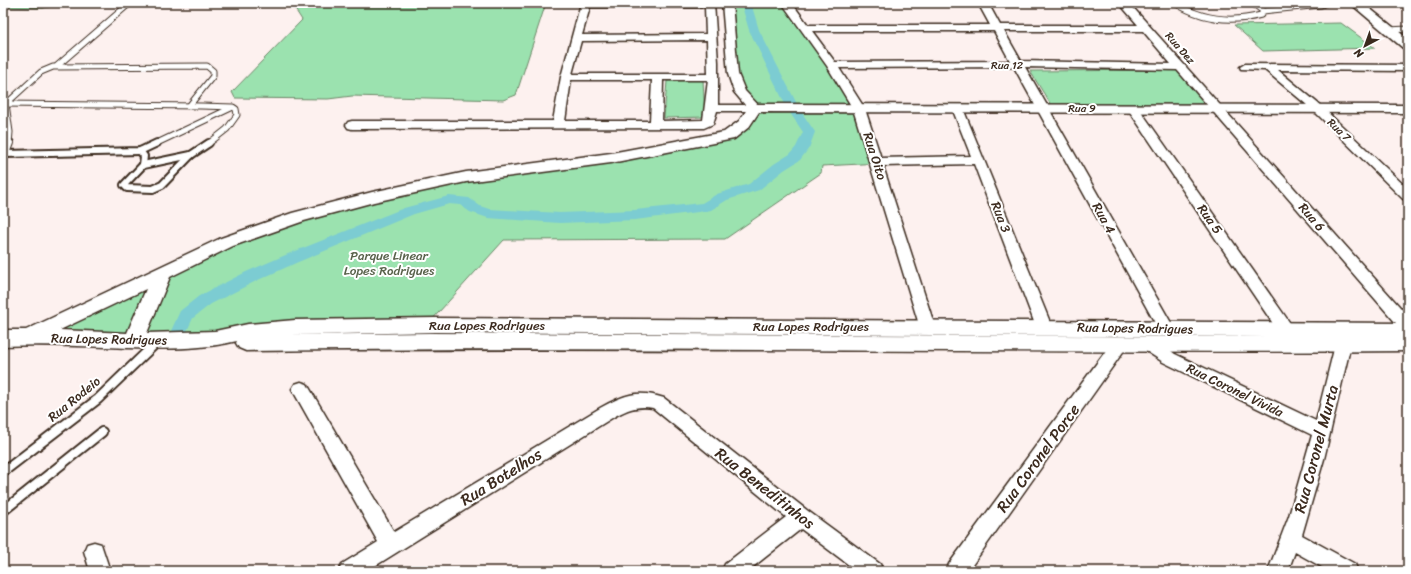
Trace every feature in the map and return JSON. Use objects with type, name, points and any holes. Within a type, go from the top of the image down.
[{"type":"street","points":[[352,124],[558,125],[656,125],[704,124],[709,122],[712,108],[712,37],[709,3],[586,3],[566,77],[558,125]]},
{"type":"street","points":[[727,3],[732,74],[740,92],[755,108]]},
{"type":"street","name":"Rua Oito","points":[[787,3],[832,65],[859,109],[877,162],[927,327]]},
{"type":"street","name":"Rua 4","points":[[983,3],[1019,64],[1166,328]]},
{"type":"street","name":"Rua Dez","points":[[1124,3],[1216,109]]},
{"type":"street","points":[[1356,3],[1408,45]]},
{"type":"street","points":[[806,28],[1146,28]]},
{"type":"street","points":[[576,38],[712,37]]},
{"type":"street","name":"Rua 12","points":[[832,65],[1019,64],[1181,67]]},
{"type":"street","points":[[1245,67],[1408,68]]},
{"type":"street","name":"Rua 7","points":[[1267,67],[1317,108],[1408,196]]},
{"type":"street","points":[[566,77],[713,77]]},
{"type":"street","points":[[656,125],[658,77]]},
{"type":"street","points":[[712,108],[755,108]]},
{"type":"street","points":[[29,338],[227,242],[298,217],[372,197],[486,174],[610,158],[729,136],[744,124],[755,108]]},
{"type":"street","name":"Rua 9","points":[[755,108],[1408,109]]},
{"type":"street","name":"Rua 3","points":[[958,108],[1044,327]]},
{"type":"street","name":"Rua 5","points":[[1134,108],[1286,330]]},
{"type":"street","name":"Rua 6","points":[[1216,109],[1408,326]]},
{"type":"street","points":[[877,162],[979,160]]},
{"type":"street","points":[[134,341],[162,273]]},
{"type":"street","name":"Rua Lopes Rodrigues","points":[[781,335],[927,327],[1119,345],[1408,343]]},
{"type":"street","name":"Rua Lopes Rodrigues","points":[[3,338],[134,341],[215,339],[239,343],[781,335],[1016,336],[1044,327],[1408,330]]},
{"type":"street","points":[[1330,330],[1343,344]]},
{"type":"street","name":"Rua Coronel Murta","points":[[1278,571],[1291,539],[1322,432],[1343,344]]},
{"type":"street","name":"Rua Coronel Porce","points":[[956,571],[1119,345]]},
{"type":"street","name":"Rua Coronel Vivida","points":[[1149,345],[1169,358],[1322,432]]},
{"type":"street","points":[[301,389],[391,545]]},
{"type":"street","name":"Rua Botelhos","points":[[349,571],[625,402],[638,399],[647,399],[658,403]]},
{"type":"street","name":"Rua Beneditinhos","points":[[658,403],[801,517],[873,571]]},
{"type":"street","points":[[732,571],[801,517]]},
{"type":"street","points":[[1291,539],[1348,571]]},
{"type":"street","points":[[94,551],[100,571]]},
{"type":"lane","points":[[5,104],[41,72],[57,66],[130,3]]},
{"type":"lane","points":[[1174,3],[1194,13],[1223,18],[1253,18],[1261,15],[1263,11]]},
{"type":"lane","points":[[1252,3],[1263,11],[1321,5],[1326,3]]},
{"type":"lane","points":[[1388,30],[1408,29]]},
{"type":"lane","points":[[57,66],[207,66],[213,71],[213,76],[189,106]]},
{"type":"lane","points":[[5,104],[233,107]]},
{"type":"lane","points":[[4,155],[9,149],[10,138],[5,104]]},
{"type":"lane","points":[[4,155],[140,151],[233,107]]},
{"type":"lane","points":[[191,155],[143,165],[124,185],[127,188],[153,189],[162,185],[191,155],[217,138],[227,129],[237,115],[236,109],[233,107]]},
{"type":"lane","points":[[140,151],[144,156],[143,165]]},
{"type":"lane","name":"Rua Rodeio","points":[[3,472],[88,406],[126,373],[158,341]]},
{"type":"lane","points":[[3,511],[102,432]]},
{"type":"green space","points":[[3,3],[68,3],[43,8],[3,7]]},
{"type":"green space","points":[[291,3],[546,3],[516,95],[503,100],[352,96],[328,99],[235,98],[232,92],[302,20]]},
{"type":"green space","name":"Parque Linear Lopes Rodrigues","points":[[726,3],[788,3],[834,65],[881,163],[822,166],[821,173],[725,239],[504,240],[420,333],[231,335],[40,334],[162,271],[378,192],[726,136],[751,114],[738,93]]},
{"type":"green space","points":[[1341,23],[1375,48],[1263,51],[1234,25]]},
{"type":"green space","points":[[1178,70],[1208,104],[1051,105],[1030,71]]},
{"type":"green space","points":[[703,80],[705,117],[664,118],[667,81]]},
{"type":"waterway","points":[[746,3],[754,30],[791,104]]},
{"type":"waterway","points":[[179,331],[186,315],[205,300],[252,276],[409,211],[449,200],[464,201],[475,209],[488,213],[560,218],[635,215],[706,207],[722,197],[754,187],[779,167],[795,157],[802,148],[809,132],[796,113]]}]
